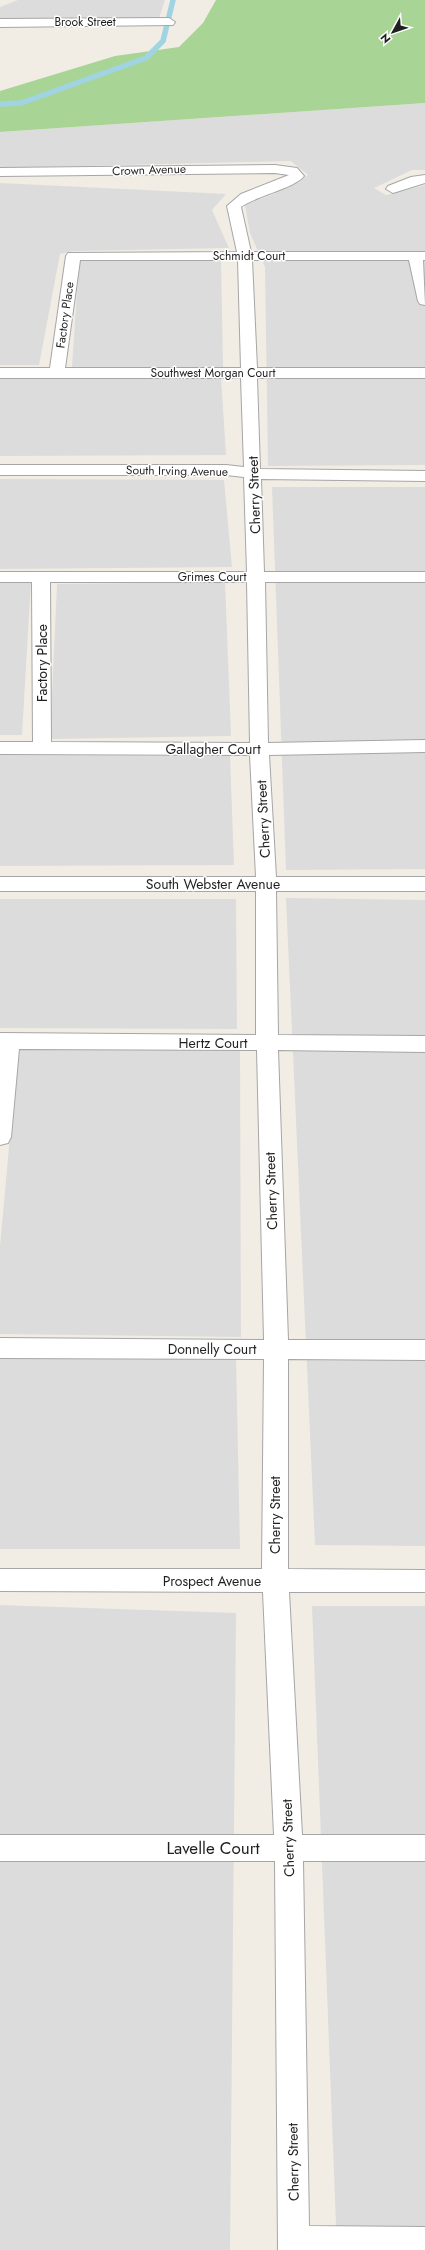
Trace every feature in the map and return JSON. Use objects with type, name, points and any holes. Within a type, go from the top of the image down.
[{"type":"street","name":"Brook Street","points":[[0,23],[169,22]]},
{"type":"street","name":"Crown Avenue","points":[[0,172],[221,169],[286,170],[297,174]]},
{"type":"street","name":"Cherry Street","points":[[294,2246],[289,1848],[275,1582],[276,1349],[267,1043],[266,884],[259,749],[256,577],[260,475],[250,372],[245,256],[234,206],[246,197],[291,180],[298,176],[297,174]]},
{"type":"street","points":[[392,189],[416,180],[425,179]]},
{"type":"street","name":"Schmidt Court","points":[[73,256],[420,256]]},
{"type":"street","name":"Factory Place","points":[[56,373],[73,256]]},
{"type":"street","points":[[420,256],[425,301]]},
{"type":"street","name":"Southwest Morgan Court","points":[[0,373],[425,373]]},
{"type":"street","points":[[260,475],[285,468],[309,465],[425,465]]},
{"type":"street","name":"South Irving Avenue","points":[[0,470],[226,470],[260,475],[425,476]]},
{"type":"street","name":"Grimes Court","points":[[0,577],[425,577]]},
{"type":"street","name":"Factory Place","points":[[41,577],[42,748]]},
{"type":"street","name":"Gallagher Court","points":[[0,748],[259,749],[425,746]]},
{"type":"street","name":"South Webster Avenue","points":[[0,884],[425,884]]},
{"type":"street","points":[[0,1138],[4,1041]]},
{"type":"street","name":"Hertz Court","points":[[4,1041],[425,1044]]},
{"type":"street","name":"Donnelly Court","points":[[0,1348],[425,1350]]},
{"type":"street","name":"Prospect Avenue","points":[[0,1580],[275,1582],[425,1581]]},
{"type":"street","name":"Lavelle Court","points":[[0,1848],[425,1848]]},
{"type":"street","points":[[294,2246],[425,2243]]},
{"type":"shaded area","points":[[18,0],[165,0],[159,18],[0,21],[0,7]]},
{"type":"shaded area","points":[[425,103],[425,170],[412,170],[374,188],[386,195],[425,185],[425,465],[268,466],[265,267],[250,233],[245,205],[274,194],[308,175],[291,161],[0,168],[0,132]]},
{"type":"shaded area","points":[[0,183],[226,194],[212,210],[229,248],[73,251],[60,254],[39,365],[0,365]]},
{"type":"shaded area","points":[[79,260],[221,260],[223,367],[72,367]]},
{"type":"shaded area","points":[[0,377],[221,377],[226,455],[0,456]]},
{"type":"shaded area","points":[[0,479],[224,480],[232,567],[0,569]]},
{"type":"shaded area","points":[[272,487],[425,487],[425,869],[286,870]]},
{"type":"shaded area","points":[[0,581],[31,581],[22,735],[0,735]]},
{"type":"shaded area","points":[[225,582],[231,736],[50,739],[57,584]]},
{"type":"shaded area","points":[[0,755],[230,756],[234,865],[0,866]]},
{"type":"shaded area","points":[[286,898],[425,900],[425,1546],[315,1545]]},
{"type":"shaded area","points":[[0,899],[236,899],[237,1029],[0,1028]]},
{"type":"shaded area","points":[[18,1048],[240,1050],[241,1337],[0,1334],[0,1246]]},
{"type":"shaded area","points":[[0,1356],[236,1357],[240,1549],[0,1549]]},
{"type":"shaded area","points":[[0,1605],[236,1613],[230,2250],[0,2250]]},
{"type":"shaded area","points":[[312,1606],[425,1606],[425,2250],[337,2250]]},
{"type":"green space","points":[[216,0],[425,0],[425,103],[0,132],[0,91],[115,56],[179,47],[203,23]]},
{"type":"waterway","points":[[0,104],[21,103],[146,58],[163,41],[173,0]]}]
